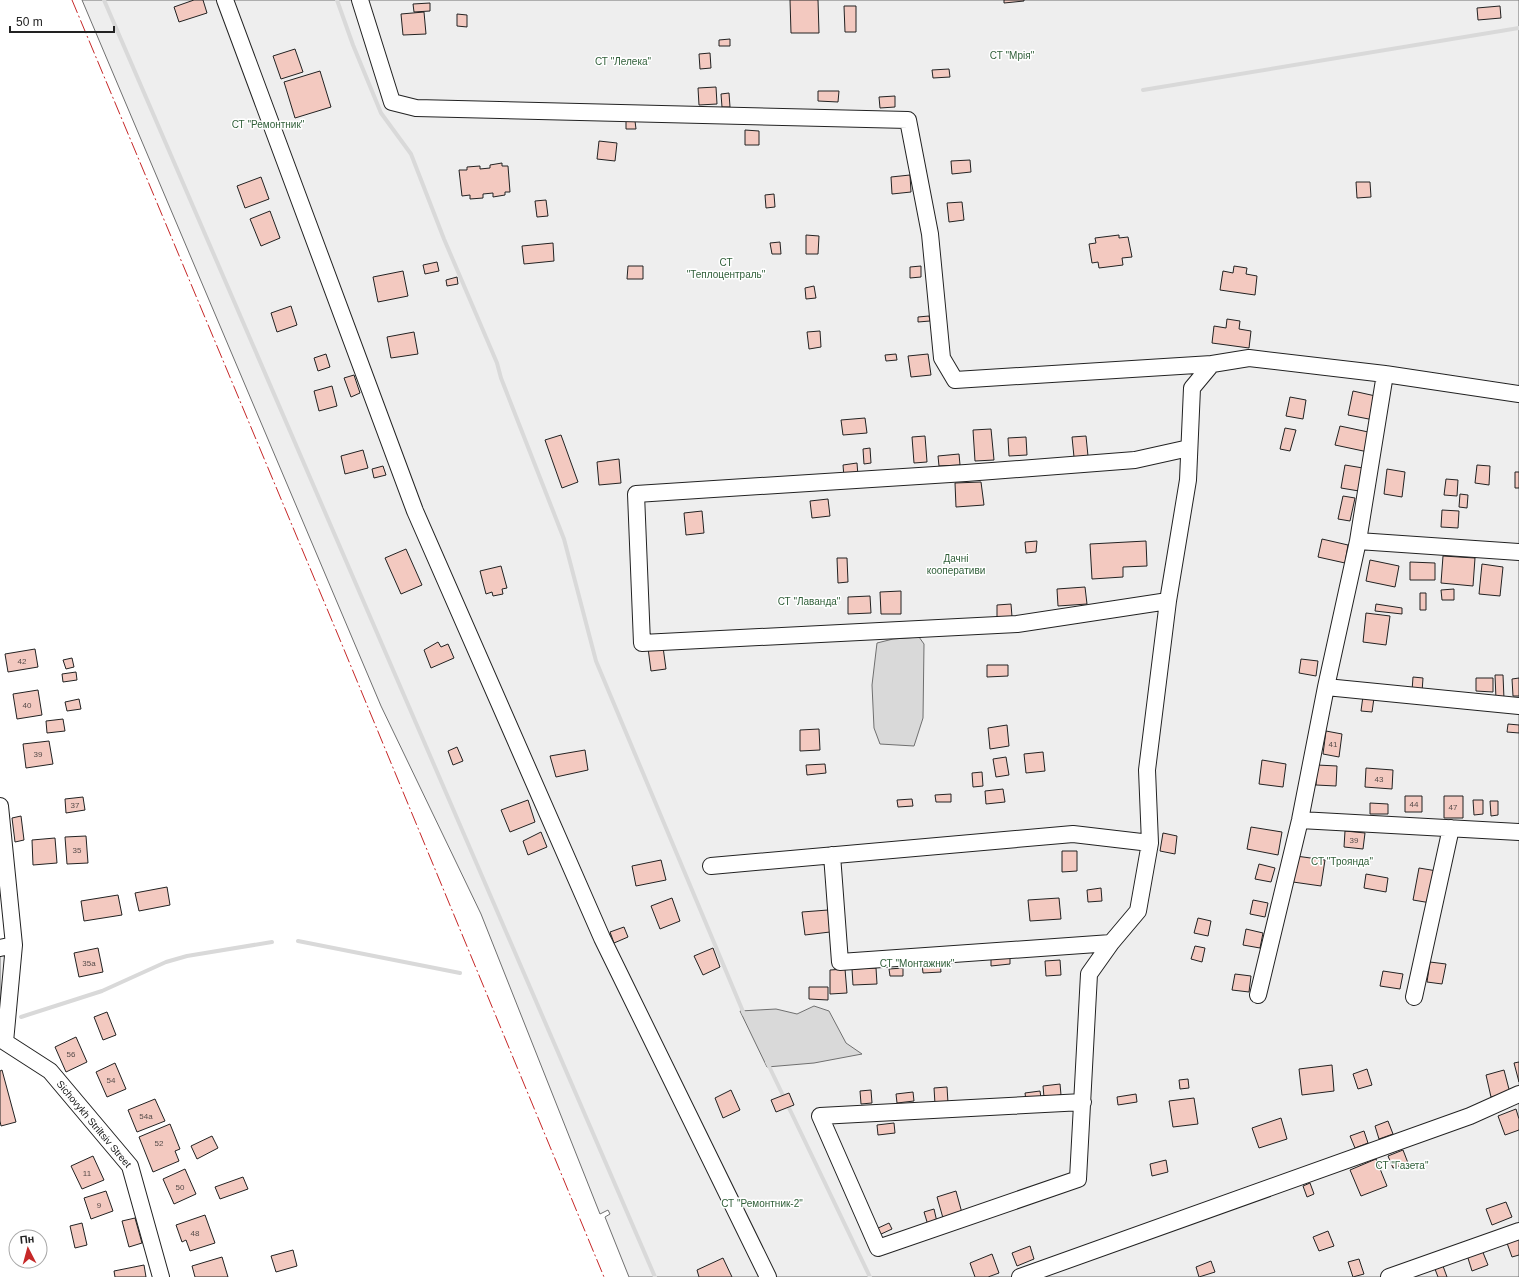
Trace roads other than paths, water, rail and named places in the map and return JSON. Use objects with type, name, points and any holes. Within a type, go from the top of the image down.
[{"type":"street","points":[[225,0],[418,518],[602,938],[768,1277]]},
{"type":"street","points":[[360,0],[392,102],[416,108],[908,120],[930,234],[942,358],[955,380],[1212,364],[1249,358],[1385,374],[1519,394]]},
{"type":"street","points":[[1082,1102],[820,1116],[878,1248],[1078,1179],[1089,974],[1111,943],[1138,911],[1150,843],[1147,770],[1168,601],[1188,480],[1192,388],[1212,364]]},
{"type":"street","points":[[1258,995],[1300,820],[1326,687],[1358,541],[1385,374]]},
{"type":"street","points":[[1168,601],[1016,624],[642,643],[636,494],[966,474],[1135,460],[1189,448]]},
{"type":"street","points":[[1358,541],[1519,552]]},
{"type":"street","points":[[1326,687],[1519,706]]},
{"type":"street","points":[[0,806],[7,946],[3,1042]]},
{"type":"street","points":[[1300,820],[1519,832]]},
{"type":"street","points":[[1414,996],[1451,828]]},
{"type":"street","points":[[712,866],[1072,834],[1150,843]]},
{"type":"street","points":[[832,855],[840,962],[1111,943]]},
{"type":"street","name":"Sichovykh Striltsiv Street","points":[[3,1042],[50,1071],[130,1166],[161,1277]]},
{"type":"street","points":[[1020,1277],[1470,1116],[1519,1094]]},
{"type":"street","points":[[1389,1277],[1519,1231]]},
{"type":"waterway","points":[[104,0],[655,1277]]},
{"type":"waterway","points":[[337,0],[353,45],[381,113],[411,154],[444,239],[497,363],[501,378],[564,539],[596,661],[744,1014]]},
{"type":"waterway","points":[[1143,90],[1519,28]]},
{"type":"waterway","points":[[298,941],[460,973]]},
{"type":"waterway","points":[[21,1017],[102,991],[166,962],[187,956],[272,942]]},
{"type":"waterway","points":[[767,1062],[870,1277]]},
{"type":"park label","name":"СТ \"Мрія\"","points":[[1012,55]]},
{"type":"park label","name":"СТ \"Лелека\"","points":[[623,61]]},
{"type":"park label","name":"СТ \"Ремонтник\"","points":[[268,124]]},
{"type":"park label","name":"СТ \"Теплоцентраль\"","points":[[726,268]]},
{"type":"park label","name":"Дачні кооперативи","points":[[956,564]]},
{"type":"park label","name":"СТ \"Лаванда\"","points":[[809,601]]},
{"type":"park label","name":"СТ \"Троянда\"","points":[[1342,861]]},
{"type":"park label","name":"СТ \"Монтажник\"","points":[[917,963]]},
{"type":"park label","name":"СТ \"Газета\"","points":[[1402,1165]]},
{"type":"park label","name":"СТ \"Ремонтник-2\"","points":[[762,1203]]}]
